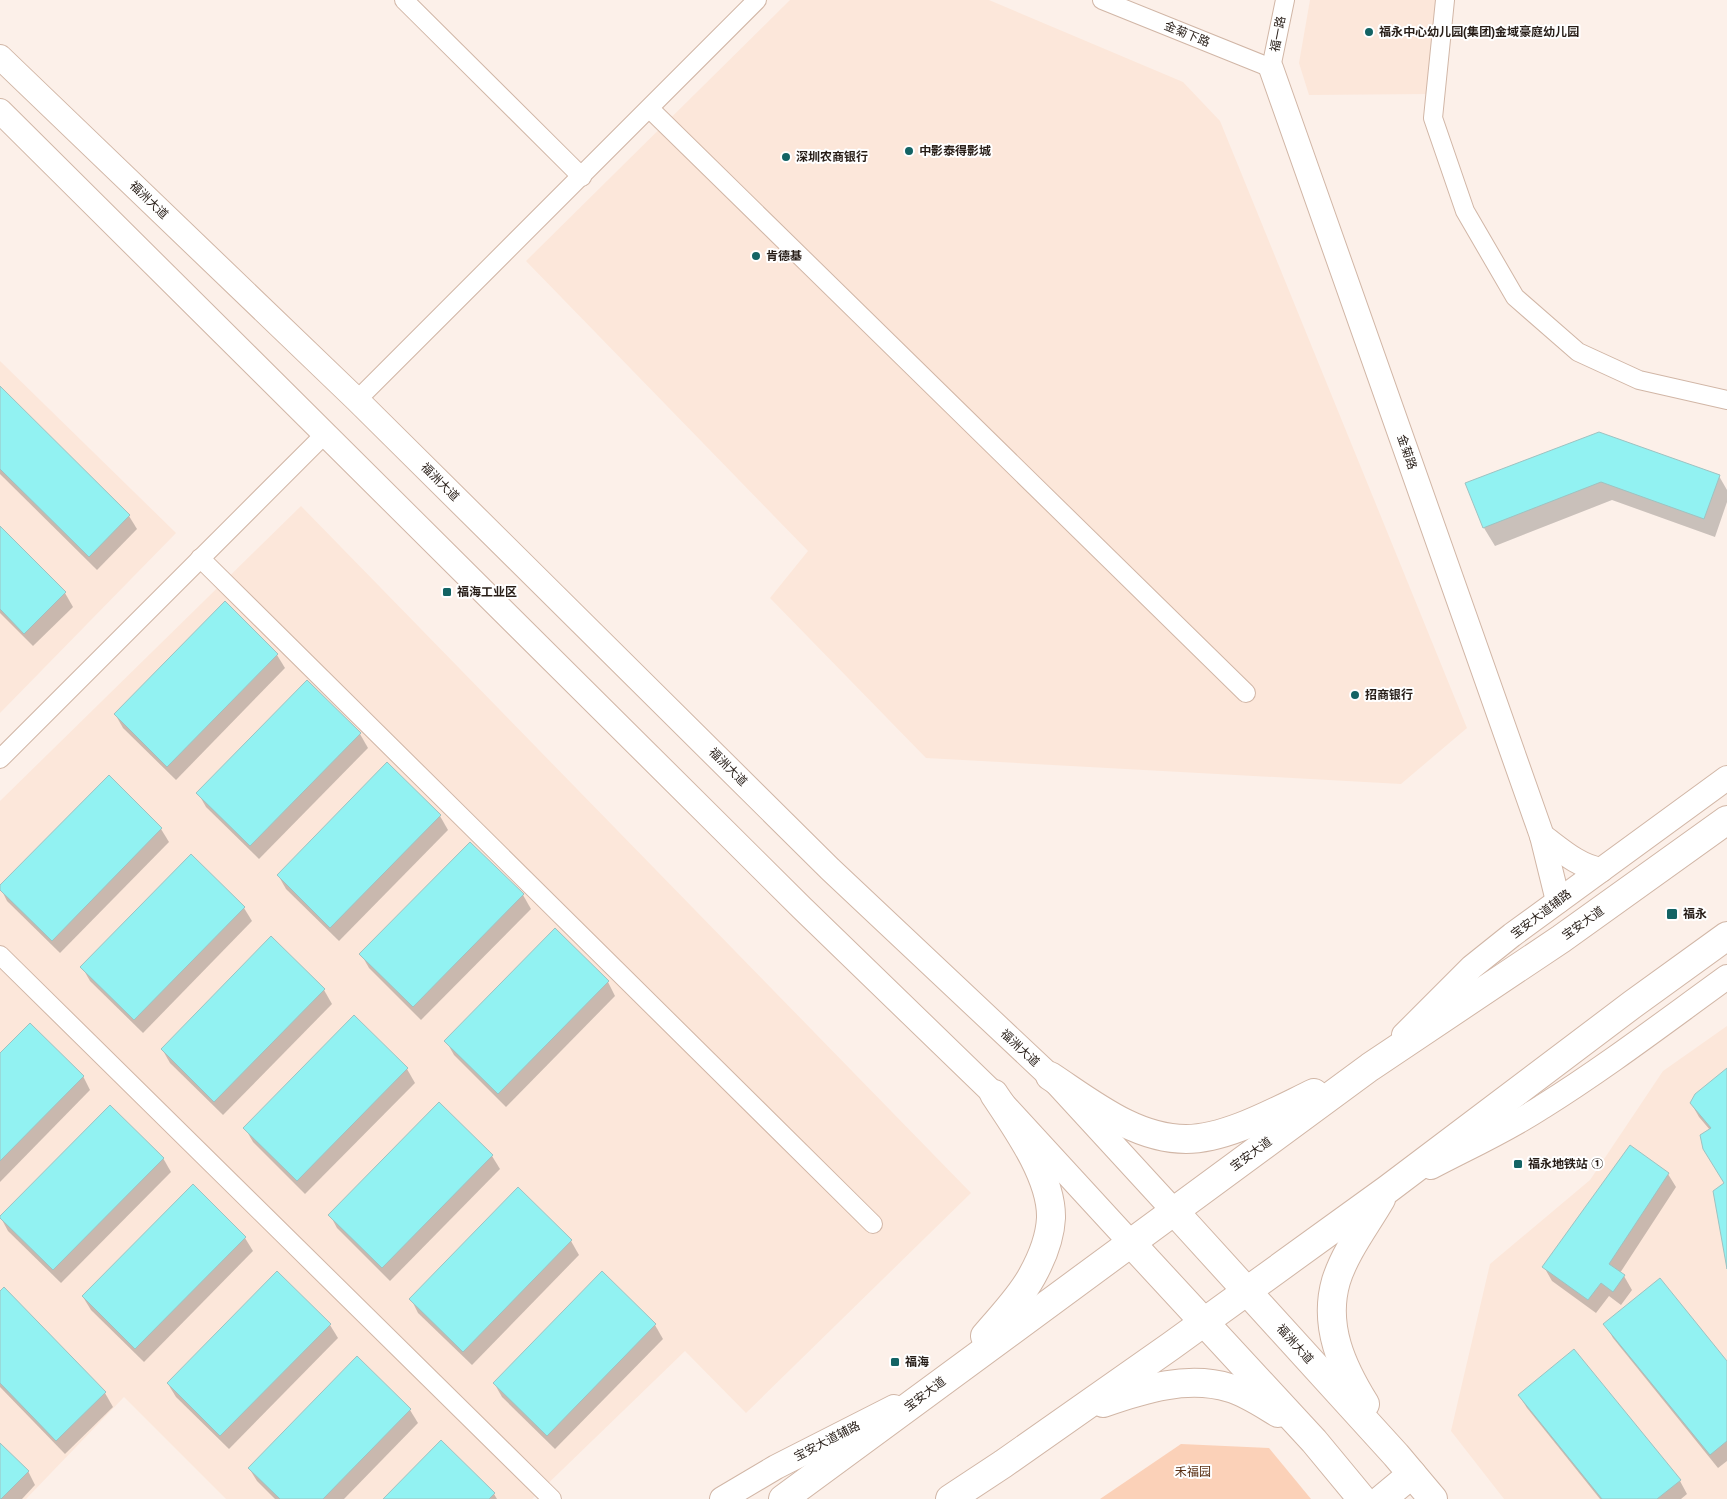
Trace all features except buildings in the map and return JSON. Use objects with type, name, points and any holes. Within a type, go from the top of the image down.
[{"type":"main road","name":"福洲大道","points":[[0,57],[357,400],[830,869],[1050,1076],[1404,1464],[1433,1499]]},
{"type":"main road","name":"金菊路","points":[[1271,68],[1542,836],[1558,901]]},
{"type":"main road","points":[[0,111],[788,894],[994,1094],[1314,1441],[1362,1499]]},
{"type":"main road","name":"宝安大道辅路","points":[[1370,1067],[1472,968],[1558,901],[1727,778]]},
{"type":"main road","name":"宝安大道","points":[[783,1499],[1370,1067],[1561,939],[1727,820]]},
{"type":"main road","points":[[1542,836],[1576,860],[1601,870]]},
{"type":"main road","points":[[950,1499],[1204,1322],[1388,1189],[1633,1004],[1727,936]]},
{"type":"main road","points":[[1382,1499],[1404,1464],[1344,1367],[1335,1340],[1332,1317],[1336,1280],[1388,1189],[1500,1133],[1542,1107],[1604,1066],[1727,977]]},
{"type":"main road","points":[[1050,1076],[1096,1107],[1128,1125],[1157,1136],[1186,1139],[1207,1137],[1260,1118],[1370,1067]]},
{"type":"main road","points":[[934,1387],[983,1338],[1020,1294],[1043,1256],[1048,1239],[1051,1217],[1047,1193],[1018,1130],[994,1094]]},
{"type":"main road","points":[[973,1499],[1057,1426],[1096,1406],[1128,1394],[1160,1387],[1199,1382],[1232,1389],[1255,1399],[1278,1413],[1314,1441]]},
{"type":"main road","name":"宝安大道辅路","points":[[722,1499],[776,1467],[934,1387]]},
{"type":"street","points":[[404,0],[582,177]]},
{"type":"street","points":[[357,400],[757,0]]},
{"type":"street","name":"金菊下路","points":[[1102,0],[1271,68]]},
{"type":"street","name":"福一路","points":[[1271,68],[1284,0]]},
{"type":"street","points":[[1445,0],[1434,118],[1465,212],[1515,297],[1578,352],[1639,380],[1727,400]]},
{"type":"street","points":[[650,109],[1246,693]]},
{"type":"street","points":[[0,759],[325,434]]},
{"type":"street","points":[[200,558],[872,1224]]},
{"type":"street","points":[[0,955],[552,1499]]},
{"type":"shaded area","points":[[790,0],[989,0],[1183,82],[1220,121],[1467,728],[1401,784],[926,758],[770,598],[808,551],[526,261]]},
{"type":"shaded area","name":"福永中心幼儿园(集团)金域豪庭幼儿园","points":[[1310,0],[1435,0],[1431,94],[1309,95],[1299,63]]},
{"type":"shaded area","points":[[0,361],[176,533],[0,713]]},
{"type":"shaded area","points":[[301,506],[971,1193],[746,1413],[685,1351],[532,1499],[226,1499],[124,1397],[26,1499],[0,1499],[0,801]]},
{"type":"shaded area","points":[[1727,1026],[1727,1499],[1504,1499],[1451,1431],[1490,1264],[1590,1180],[1663,1071]]},
{"type":"green space","name":"禾福园","points":[[1181,1444],[1269,1448],[1311,1499],[1100,1499]]},
{"type":"place","name":"福永中心幼儿园(集团)金域豪庭幼儿园","points":[[1369,32]]},
{"type":"place","name":"中影泰得影城","points":[[909,151]]},
{"type":"place","name":"深圳农商银行","points":[[786,157]]},
{"type":"place","name":"肯德基","points":[[756,256]]},
{"type":"place","name":"福海工业区","points":[[447,592]]},
{"type":"place","name":"招商银行","points":[[1355,695]]},
{"type":"place","name":"福永","points":[[1672,914]]},
{"type":"place","name":"福永地铁站 ①","points":[[1518,1164]]},
{"type":"place","name":"福海","points":[[895,1362]]}]
